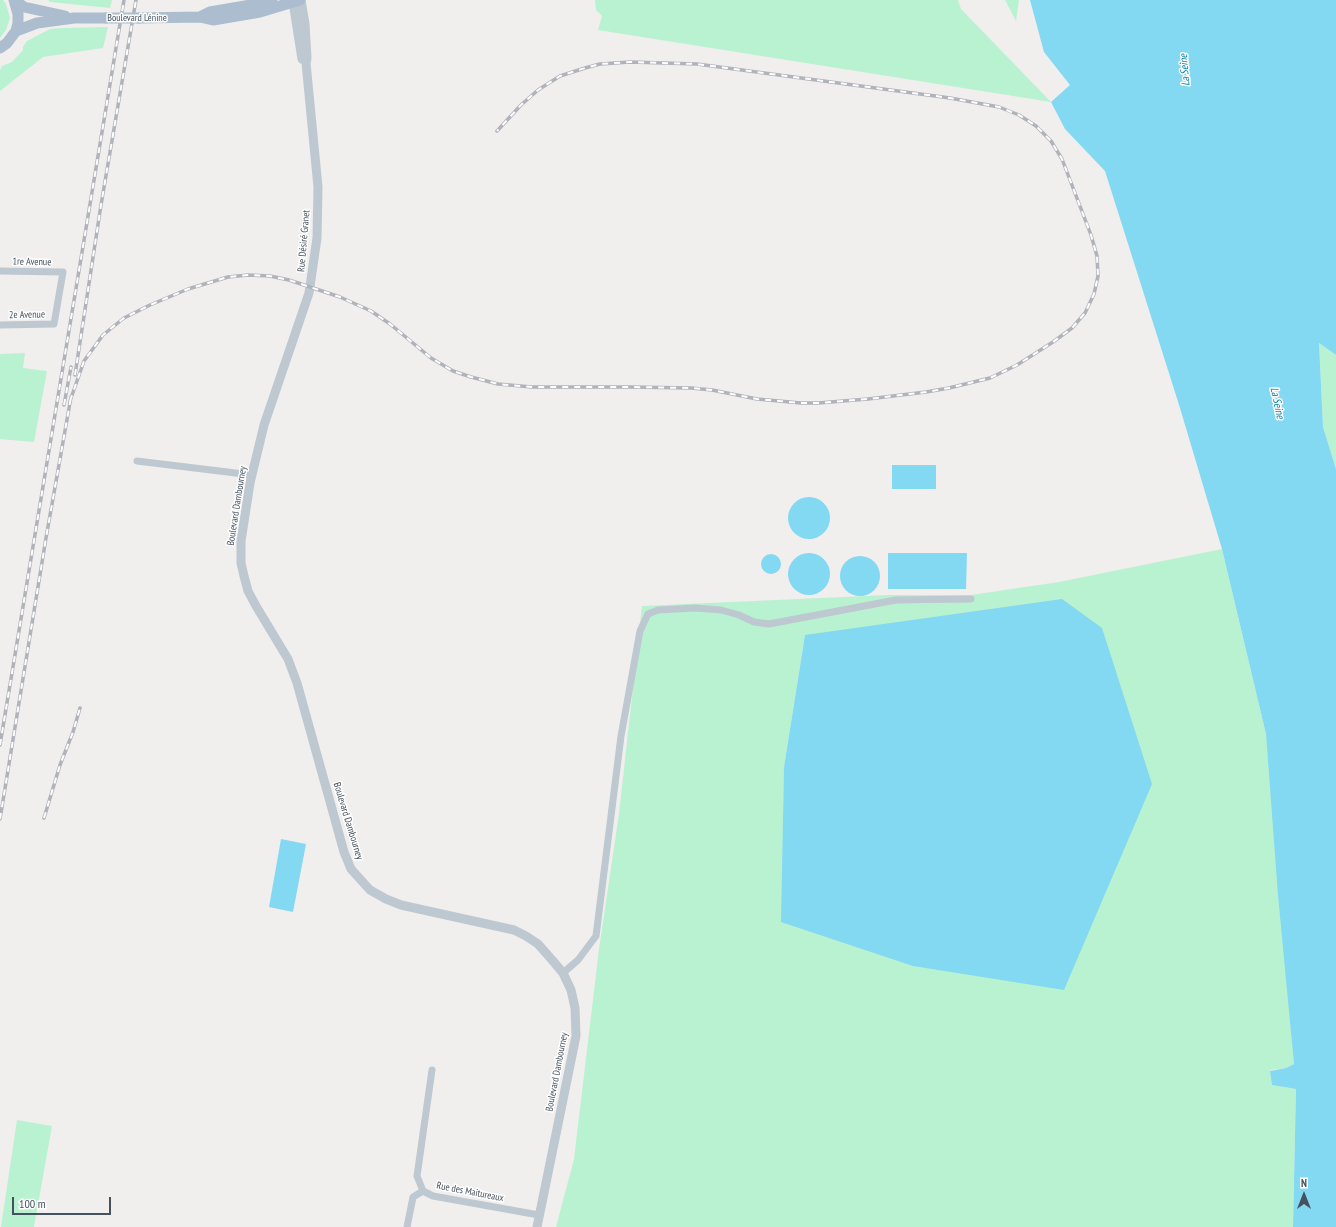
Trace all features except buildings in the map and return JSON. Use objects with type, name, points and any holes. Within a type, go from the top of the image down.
[{"type":"main road","name":"Boulevard Lénine","points":[[14,0],[24,8],[74,18]]},
{"type":"main road","points":[[0,48],[7,43],[16,31],[18,14],[14,0]]},
{"type":"main road","name":"Boulevard Lénine","points":[[200,17],[210,12],[272,0]]},
{"type":"main road","name":"Boulevard Lénine","points":[[16,31],[37,23],[74,18],[200,17],[213,20],[244,15],[297,1]]},
{"type":"street","name":"Rue Désiré Granet","points":[[268,414],[309,293],[317,238],[318,187],[306,63],[302,58],[297,1]]},
{"type":"street","name":"1re Avenue","points":[[0,271],[63,272],[54,324]]},
{"type":"street","name":"2e Avenue","points":[[0,325],[54,324]]},
{"type":"street","name":"Boulevard Dambourney","points":[[268,414],[252,475],[241,541],[241,557],[244,576],[248,591],[288,659],[295,677],[344,852],[351,869],[370,890],[401,905],[514,930],[526,936],[538,944],[563,973],[570,990],[575,1008],[576,1036],[537,1227]]},
{"type":"street","points":[[138,461],[252,475]]},
{"type":"street","points":[[563,973],[578,960],[596,936],[621,736],[640,631],[648,614],[658,610],[695,608],[721,610],[739,614],[754,622],[769,624],[896,600],[971,599]]},
{"type":"street","name":"Rue des Maitureaux","points":[[432,1070],[417,1176],[423,1191],[433,1196],[539,1215]]},
{"type":"street","points":[[407,1227],[413,1197],[423,1191]]},
{"type":"green space","points":[[0,0],[3,0],[6,4],[10,18],[6,30],[0,38]]},
{"type":"green space","points":[[48,0],[112,0],[110,8],[50,2]]},
{"type":"green space","points":[[595,0],[958,0],[961,9],[1051,102],[598,30],[602,16],[596,10]]},
{"type":"green space","points":[[1005,0],[1019,0],[1016,21]]},
{"type":"green space","points":[[108,27],[103,48],[43,57],[0,91],[0,70],[2,66],[12,62],[23,50],[23,47],[27,41],[50,29]]},
{"type":"green space","points":[[1319,343],[1336,355],[1336,469],[1323,427]]},
{"type":"green space","points":[[25,353],[23,368],[47,371],[34,442],[0,439],[0,354]]},
{"type":"green space","points":[[1222,549],[1266,734],[1294,1064],[1286,1068],[1270,1070],[1272,1085],[1296,1089],[1293,1227],[556,1227],[574,1159],[599,949],[619,814],[642,606],[888,595],[971,595],[1059,582]],"holes":[[[805,635],[782,922],[784,767]]]},
{"type":"green space","points":[[17,1120],[52,1126],[34,1227],[1,1227]]},
{"type":"water","name":"La Seine","points":[[1030,0],[1336,0],[1336,355],[1319,343],[1323,427],[1336,469],[1336,1227],[1293,1227],[1296,1089],[1272,1085],[1270,1071],[1286,1068],[1294,1064],[1278,895],[1266,734],[1222,549],[1180,408],[1105,171],[1065,129],[1051,102],[1070,85],[1044,52]]},
{"type":"water","points":[[892,465],[936,465],[936,489],[892,489]]},
{"type":"water","points":[[805,497],[813,497],[824,503],[830,514],[830,522],[824,533],[813,539],[805,539],[794,533],[788,522],[788,514],[794,503]]},
{"type":"water","points":[[805,553],[813,553],[824,559],[830,570],[830,578],[824,589],[813,595],[805,595],[794,589],[788,578],[788,570],[794,559]]},
{"type":"water","points":[[888,553],[967,553],[966,589],[888,589]]},
{"type":"water","points":[[767,554],[775,554],[781,560],[781,568],[775,574],[767,574],[761,568],[761,560]]},
{"type":"water","points":[[864,556],[871,559],[877,565],[880,576],[879,584],[871,593],[864,596],[856,596],[849,593],[841,584],[840,572],[843,565],[852,557]]},
{"type":"water","points":[[1062,599],[1102,628],[1152,784],[1064,990],[913,966],[781,922],[784,767],[805,635]]},
{"type":"water","points":[[281,839],[306,844],[293,912],[269,907]]},
{"type":"railway","points":[[0,745],[124,0]]},
{"type":"railway","points":[[75,375],[101,205],[136,0]]},
{"type":"railway","points":[[70,401],[84,361],[103,335],[124,318],[188,289],[228,277],[248,275],[270,276],[289,280],[340,297],[371,311],[390,324],[431,358],[453,371],[498,384],[532,387],[691,388],[712,390],[757,399],[801,403],[868,399],[926,392],[990,378],[1017,365],[1072,328],[1085,313],[1094,294],[1098,276],[1097,256],[1091,235],[1062,159],[1051,141],[1036,126],[1019,115],[999,107],[950,98],[697,64],[630,62],[600,64],[560,76],[538,90],[521,105],[497,131]]},
{"type":"railway","points":[[64,405],[71,367]]},
{"type":"railway","points":[[0,819],[46,538],[71,397]]},
{"type":"railway","points":[[44,818],[60,765],[73,732],[80,708]]}]
